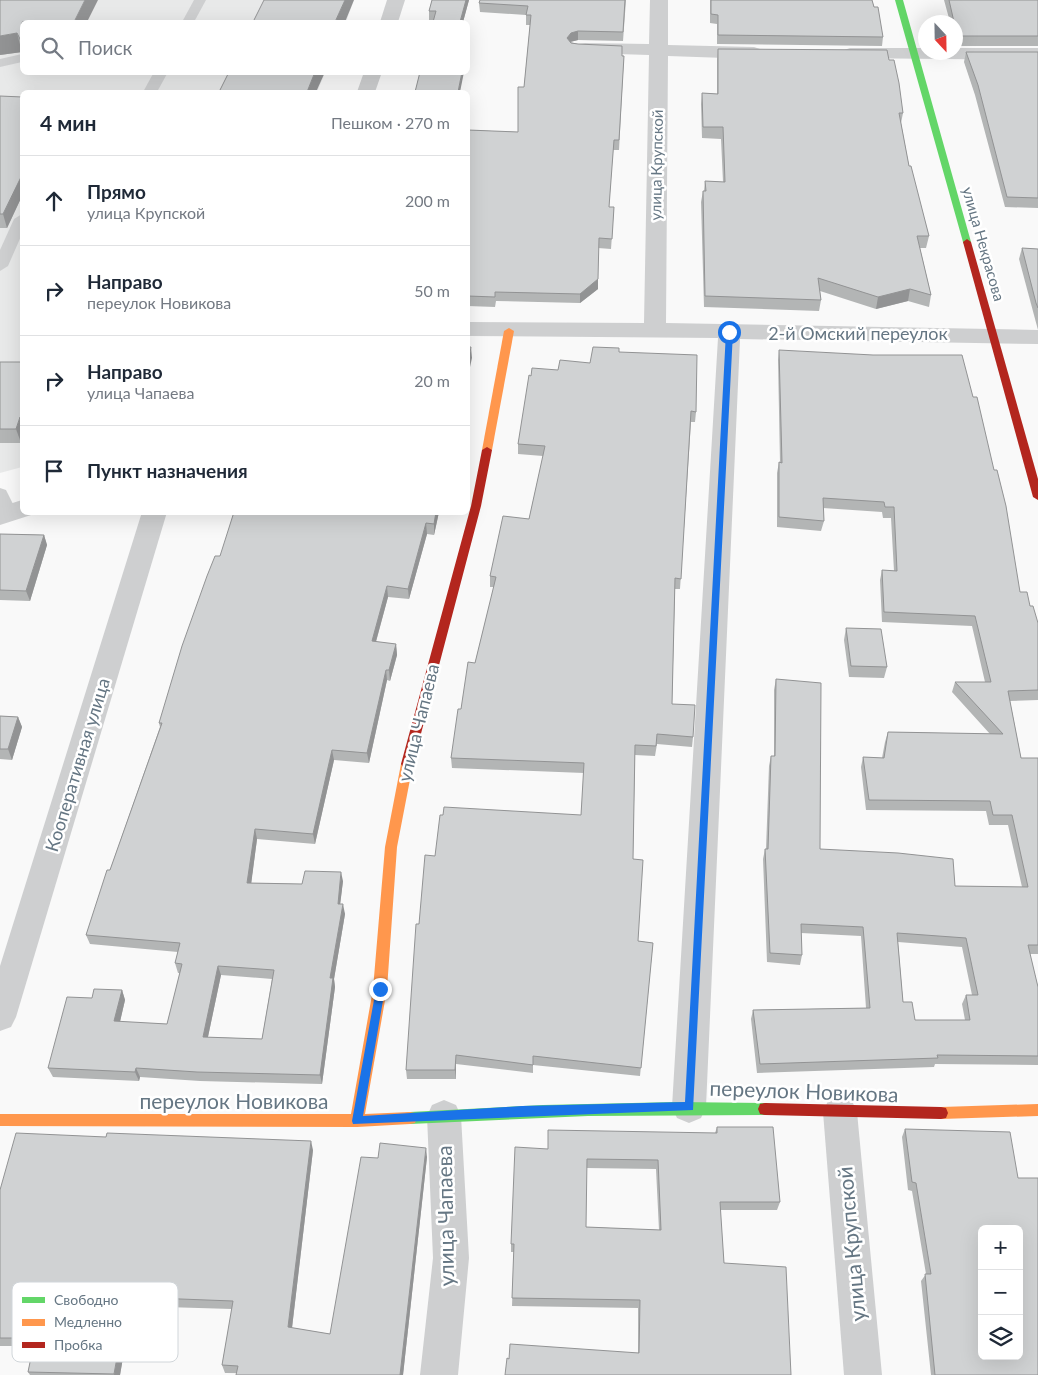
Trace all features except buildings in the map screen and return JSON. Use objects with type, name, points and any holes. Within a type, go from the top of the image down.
[{"type":"street","points":[[390,20],[396,0]]},
{"type":"street","name":"улица Крупской","points":[[655,330],[659,0]]},
{"type":"street","name":"улица Некрасова","points":[[899,0],[1038,497]]},
{"type":"street","points":[[578,47],[770,53]]},
{"type":"street","points":[[828,54],[1038,54]]},
{"type":"street","points":[[367,90],[372,75]]},
{"type":"street","name":"2-й Омский переулок","points":[[470,329],[509,331],[655,330],[993,334],[1038,337]]},
{"type":"street","name":"улица Чапаева","points":[[357,1121],[380,989],[393,838],[409,755],[476,506],[509,331]]},
{"type":"street","points":[[689,1107],[729,332]]},
{"type":"street","name":"Кооперативная улица","points":[[0,1017],[154,515]]},
{"type":"street","name":"переулок Новикова","points":[[0,1120],[357,1121],[522,1111],[689,1107],[911,1114],[1038,1110]]},
{"type":"street","name":"улица Крупской","points":[[840,1112],[863,1375]]},
{"type":"street","name":"улица Чапаева","points":[[439,1375],[451,1258],[444,1116]]},
{"type":"lane","points":[[189,20],[200,0]]},
{"type":"lane","points":[[0,63],[20,58]]},
{"type":"lane","points":[[151,90],[159,75]]},
{"type":"lane","points":[[0,266],[20,223]]},
{"type":"shaded area","points":[[0,0],[354,0],[347,20],[20,20],[20,75],[324,75],[318,90],[20,90],[20,468],[0,473]]},
{"type":"traffic: fast","points":[[899,0],[967,242]]},
{"type":"traffic: fast","points":[[410,1118],[588,1110],[676,1108],[765,1109]]},
{"type":"traffic: slow","points":[[487,450],[509,331]]},
{"type":"traffic: slow","points":[[357,1121],[380,989],[391,847],[407,764]]},
{"type":"traffic: slow","points":[[941,1113],[1038,1110]]},
{"type":"traffic: slow","points":[[0,1120],[357,1121],[410,1118]]},
{"type":"traffic: jam","points":[[967,242],[1038,497]]},
{"type":"traffic: jam","points":[[407,764],[476,506],[487,450]]},
{"type":"traffic: jam","points":[[765,1109],[941,1113]]},
{"type":"route","points":[[380,989],[357,1121],[522,1111],[689,1107],[729,332]]}]
